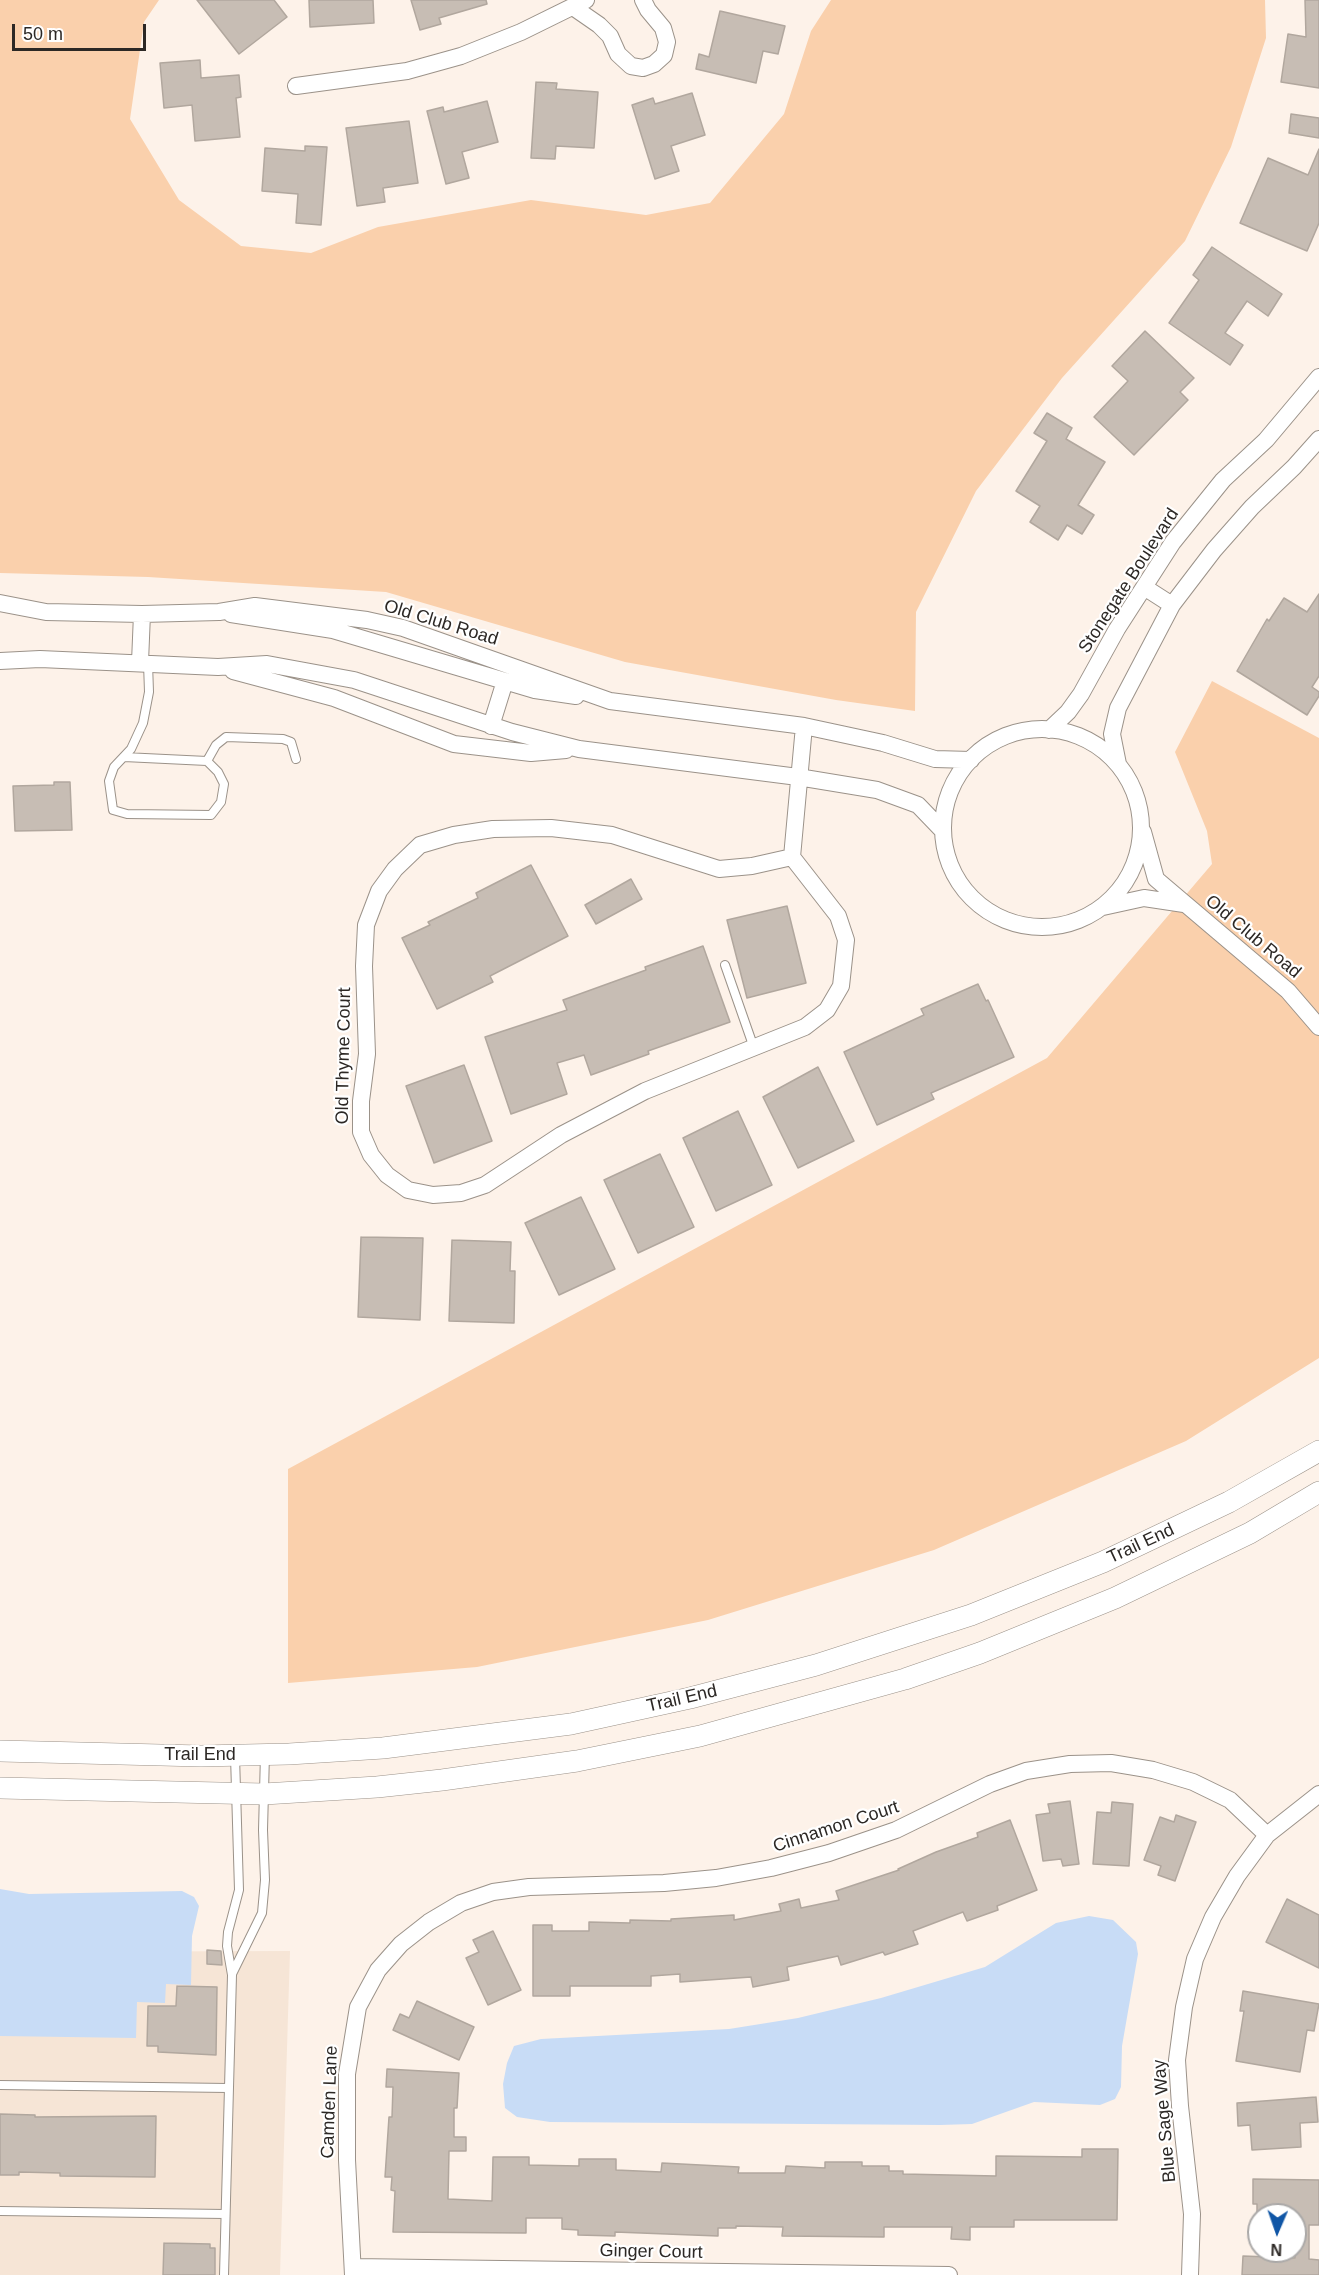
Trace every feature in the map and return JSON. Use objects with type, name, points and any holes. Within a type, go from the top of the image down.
[{"type":"street","points":[[296,86],[418,68],[461,56],[521,32],[579,3],[610,36],[618,54],[631,66],[643,68],[654,64],[664,55],[667,42],[663,28],[648,10],[644,0]]},
{"type":"street","name":"Stonegate Boulevard","points":[[1048,730],[1068,712],[1082,694],[1117,629],[1173,542],[1223,480],[1266,440],[1319,377]]},
{"type":"street","points":[[1118,764],[1088,741],[1069,733],[1048,730],[1027,731],[1006,736],[989,745],[960,773],[945,807],[943,831],[946,853],[951,869],[961,885],[972,898],[997,916],[1014,923],[1034,927],[1059,925],[1080,919],[1101,908],[1115,895],[1126,881],[1135,861],[1140,845],[1141,823],[1138,803],[1131,785],[1118,764],[1112,734],[1118,708],[1172,605],[1214,550],[1252,507],[1294,467],[1319,439]]},
{"type":"street","points":[[1144,587],[1172,605]]},
{"type":"street","name":"Old Club Road","points":[[0,603],[46,612],[142,614],[219,612],[255,606],[376,622],[413,632],[610,701]]},
{"type":"street","name":"Old Club Road","points":[[219,612],[333,630],[535,690],[804,726],[883,743],[935,759],[971,760]]},
{"type":"street","points":[[142,614],[144,663]]},
{"type":"street","points":[[0,661],[40,659],[218,667],[267,664],[354,680],[491,726],[579,749],[798,777],[877,790],[918,805],[943,831]]},
{"type":"street","points":[[218,667],[334,698],[454,744],[531,753],[579,749]]},
{"type":"street","points":[[491,726],[505,681]]},
{"type":"street","points":[[792,857],[804,726]]},
{"type":"street","name":"Old Club Road","points":[[1141,823],[1156,879],[1288,991],[1319,1027]]},
{"type":"street","name":"Old Thyme Court","points":[[550,828],[612,835],[719,868],[752,866],[792,857],[838,916],[846,940],[841,986],[827,1010],[805,1028],[645,1091],[607,1109],[561,1135],[485,1185],[461,1193],[433,1195],[408,1190],[387,1175],[371,1155],[361,1132],[361,1101],[367,1054],[364,966],[366,925],[379,891],[395,869],[420,845],[454,835],[493,829],[550,828]]},
{"type":"street","name":"Old Club Road","points":[[1101,908],[1144,898],[1184,904]]},
{"type":"street","name":"Trail End","points":[[0,1751],[235,1756],[383,1748],[571,1724],[690,1698],[816,1665],[971,1615],[1103,1562],[1229,1502],[1319,1451]]},
{"type":"street","name":"Trail End","points":[[0,1788],[264,1794],[399,1785],[577,1761],[700,1736],[905,1679],[980,1653],[1115,1598],[1250,1533],[1319,1492]]},
{"type":"street","name":"Cinnamon Court","points":[[400,1944],[429,1922],[461,1904],[493,1892],[529,1887],[664,1883],[716,1878],[771,1868],[830,1853],[896,1830],[990,1784],[1017,1775],[1070,1764],[1111,1763],[1153,1770],[1193,1782],[1230,1800],[1267,1835]]},
{"type":"street","name":"Blue Sage Way","points":[[1190,2275],[1192,2214],[1180,2106],[1178,2060],[1184,2007],[1195,1959],[1213,1917],[1237,1876],[1267,1835],[1319,1794]]},
{"type":"street","name":"Camden Lane","points":[[353,2271],[347,2160],[347,2074],[351,2041],[358,2007],[378,1970],[400,1944]]},
{"type":"street","name":"Ginger Court","points":[[353,2271],[949,2275]]},
{"type":"lane","points":[[124,757],[207,761],[218,772],[224,784],[221,802],[211,815],[127,814],[113,810],[108,781],[114,767],[131,749],[143,723],[149,692],[144,663]]},
{"type":"lane","points":[[207,761],[216,745],[226,736],[283,739],[291,742],[296,759]]},
{"type":"lane","points":[[725,966],[754,1048]]},
{"type":"lane","points":[[232,1975],[262,1913],[265,1880],[265,1754]]},
{"type":"lane","points":[[224,2275],[232,1975],[227,1946],[228,1932],[239,1890],[235,1756]]},
{"type":"lane","points":[[0,2085],[228,2088]]},
{"type":"lane","points":[[0,2211],[225,2214]]},
{"type":"shaded area","points":[[0,0],[159,0],[144,22],[130,119],[179,200],[241,246],[311,253],[378,227],[531,200],[646,215],[710,203],[784,114],[811,31],[831,0],[1265,0],[1266,38],[1231,147],[1185,241],[1062,378],[976,491],[916,612],[915,711],[836,700],[625,662],[386,592],[148,577],[0,573]]},
{"type":"shaded area","points":[[1212,681],[1319,738],[1319,1358],[1186,1441],[934,1550],[708,1620],[477,1667],[288,1683],[288,1469],[1047,1058],[1212,864],[1207,831],[1175,752]]},
{"type":"shaded area","points":[[290,1951],[280,2275],[0,2275],[0,1952]]},
{"type":"water","points":[[0,1889],[29,1894],[182,1891],[194,1897],[199,1906],[192,1936],[191,1985],[166,1984],[165,2003],[137,2002],[136,2038],[0,2036]]},
{"type":"water","points":[[1089,1916],[1113,1920],[1136,1942],[1138,1954],[1122,2046],[1121,2087],[1115,2099],[1100,2105],[1034,2102],[972,2124],[940,2125],[550,2122],[517,2117],[505,2108],[503,2084],[507,2063],[514,2046],[541,2039],[729,2029],[798,2018],[881,1998],[985,1967],[1056,1923]]},
{"type":"building","points":[[197,0],[274,0],[287,17],[239,54]]},
{"type":"building","points":[[309,0],[373,0],[374,23],[310,27]]},
{"type":"building","points":[[411,0],[486,0],[487,4],[439,18],[441,24],[420,30]]},
{"type":"building","points":[[1305,0],[1319,0],[1319,88],[1281,82],[1288,34],[1306,37]]},
{"type":"building","points":[[720,11],[785,26],[778,54],[763,51],[756,83],[696,69],[699,54],[709,57]]},
{"type":"building","points":[[200,60],[201,78],[239,75],[241,97],[236,98],[240,137],[195,141],[192,105],[164,108],[160,63]]},
{"type":"building","points":[[536,82],[557,83],[556,89],[598,92],[594,148],[556,146],[555,159],[531,158]]},
{"type":"building","points":[[692,93],[705,135],[671,146],[679,171],[655,179],[632,105],[653,98],[655,104]]},
{"type":"building","points":[[487,101],[498,142],[462,152],[469,178],[446,184],[427,111],[443,107],[444,112]]},
{"type":"building","points":[[1291,114],[1319,118],[1319,138],[1289,133]]},
{"type":"building","points":[[409,121],[418,183],[383,188],[385,202],[357,206],[346,128]]},
{"type":"building","points":[[305,146],[327,147],[321,225],[296,223],[298,194],[262,191],[265,148],[305,151]]},
{"type":"building","points":[[1319,149],[1319,223],[1307,251],[1240,223],[1268,158],[1308,175]]},
{"type":"building","points":[[1212,247],[1282,294],[1268,316],[1247,301],[1225,333],[1243,345],[1230,365],[1169,323],[1199,280],[1193,275]]},
{"type":"building","points":[[1145,331],[1194,378],[1180,392],[1188,400],[1134,455],[1094,417],[1128,381],[1112,366]]},
{"type":"building","points":[[1047,413],[1072,428],[1066,439],[1105,462],[1078,505],[1094,515],[1082,534],[1067,525],[1058,540],[1030,522],[1040,506],[1016,491],[1047,441],[1034,433]]},
{"type":"building","points":[[1319,594],[1319,676],[1312,687],[1319,692],[1319,696],[1307,715],[1237,671],[1267,619],[1269,621],[1284,598],[1307,612]]},
{"type":"building","points":[[54,782],[70,782],[72,830],[15,831],[13,786],[54,785]]},
{"type":"building","points":[[531,865],[568,936],[490,976],[493,982],[437,1009],[402,938],[430,925],[428,922],[478,898],[476,893]]},
{"type":"building","points":[[631,879],[642,899],[596,924],[585,905]]},
{"type":"building","points":[[787,906],[806,983],[747,998],[727,920]]},
{"type":"building","points":[[703,946],[730,1022],[648,1051],[649,1054],[591,1075],[584,1055],[557,1063],[567,1094],[511,1114],[485,1037],[567,1010],[563,1000],[646,970],[645,967]]},
{"type":"building","points":[[978,984],[986,1001],[988,1000],[1014,1057],[931,1093],[934,1099],[877,1125],[844,1052],[924,1015],[921,1009]]},
{"type":"building","points":[[464,1065],[492,1141],[434,1163],[406,1086]]},
{"type":"building","points":[[818,1067],[854,1141],[798,1168],[763,1097]]},
{"type":"building","points":[[738,1111],[772,1185],[716,1211],[683,1138]]},
{"type":"building","points":[[660,1154],[694,1227],[638,1253],[604,1180]]},
{"type":"building","points":[[581,1197],[615,1269],[559,1295],[525,1223]]},
{"type":"building","points":[[361,1237],[423,1238],[420,1320],[358,1317]]},
{"type":"building","points":[[452,1240],[511,1242],[510,1271],[515,1271],[514,1323],[449,1321]]},
{"type":"building","points":[[1070,1801],[1079,1864],[1063,1866],[1061,1859],[1043,1861],[1036,1815],[1050,1813],[1048,1804]]},
{"type":"building","points":[[1112,1802],[1133,1804],[1129,1866],[1093,1864],[1097,1812],[1111,1813]]},
{"type":"building","points":[[1176,1815],[1196,1822],[1175,1881],[1158,1875],[1161,1866],[1144,1860],[1160,1817],[1174,1822]]},
{"type":"building","points":[[1010,1820],[1037,1890],[997,1906],[998,1910],[967,1921],[963,1912],[913,1931],[918,1944],[885,1955],[883,1952],[841,1965],[838,1956],[787,1967],[789,1980],[753,1987],[751,1977],[680,1982],[680,1974],[651,1976],[651,1986],[570,1986],[570,1996],[533,1996],[533,1925],[552,1925],[552,1931],[589,1931],[589,1922],[630,1923],[630,1920],[671,1921],[671,1919],[734,1915],[734,1920],[781,1911],[779,1904],[799,1899],[801,1908],[839,1900],[836,1891],[899,1870],[936,1852],[978,1837],[977,1833]]},
{"type":"building","points":[[1287,1899],[1319,1915],[1319,1968],[1266,1942]]},
{"type":"building","points":[[493,1931],[521,1990],[488,2005],[466,1958],[479,1952],[473,1940]]},
{"type":"building","points":[[207,1950],[221,1951],[222,1965],[207,1964]]},
{"type":"building","points":[[177,1986],[217,1987],[216,2055],[158,2052],[158,2046],[147,2046],[148,2006],[176,2006]]},
{"type":"building","points":[[1243,1991],[1319,2004],[1314,2031],[1307,2030],[1300,2072],[1236,2061],[1244,2011],[1240,2011]]},
{"type":"building","points":[[417,2001],[474,2027],[459,2060],[393,2030],[400,2014],[409,2018]]},
{"type":"building","points":[[387,2069],[459,2073],[457,2108],[454,2108],[454,2137],[466,2137],[466,2151],[449,2151],[448,2199],[492,2201],[493,2157],[529,2157],[529,2165],[579,2166],[579,2159],[616,2159],[616,2170],[661,2172],[662,2163],[739,2167],[738,2173],[785,2173],[786,2166],[825,2168],[825,2162],[862,2162],[862,2166],[889,2166],[889,2171],[903,2171],[903,2174],[996,2176],[996,2156],[1082,2157],[1082,2149],[1118,2149],[1117,2220],[1014,2220],[1014,2227],[970,2227],[970,2240],[951,2239],[952,2227],[884,2227],[884,2237],[782,2236],[783,2227],[736,2226],[736,2228],[718,2228],[718,2236],[615,2232],[615,2236],[578,2235],[578,2230],[562,2229],[562,2218],[526,2218],[526,2233],[393,2232],[395,2191],[391,2190],[392,2177],[385,2177],[393,2087],[386,2087]]},
{"type":"building","points":[[1316,2097],[1318,2122],[1300,2123],[1301,2147],[1252,2150],[1250,2125],[1238,2126],[1237,2103]]},
{"type":"building","points":[[0,2114],[35,2115],[35,2117],[156,2116],[155,2177],[60,2176],[60,2173],[19,2172],[19,2175],[0,2175]]},
{"type":"building","points":[[1253,2179],[1319,2180],[1319,2225],[1309,2225],[1309,2259],[1319,2260],[1319,2275],[1242,2275],[1243,2256],[1247,2256],[1247,2263],[1307,2263],[1307,2203],[1253,2203]]},
{"type":"building","points":[[164,2243],[210,2244],[210,2248],[215,2248],[215,2275],[163,2275]]}]
